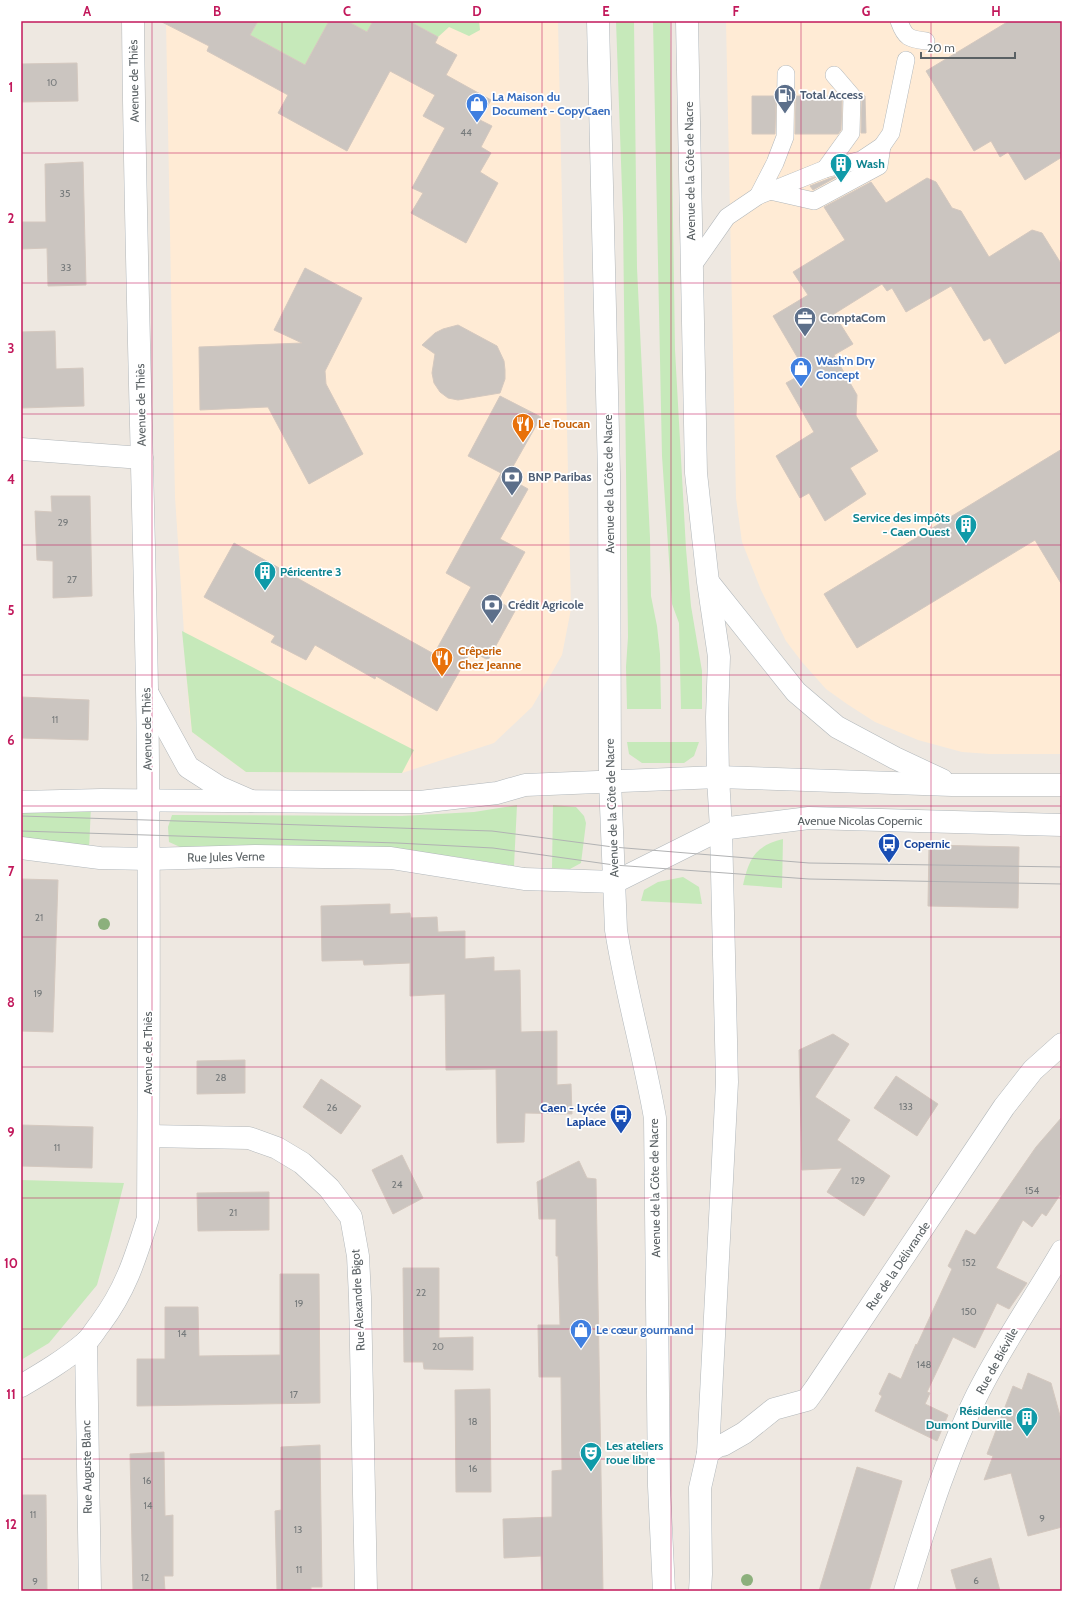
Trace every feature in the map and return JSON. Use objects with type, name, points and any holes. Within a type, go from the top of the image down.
[{"type":"street","name":"Avenue de Thiès","points":[[21,1386],[50,1369],[86,1342],[106,1316],[121,1292],[133,1266],[148,1218],[149,859],[147,691],[135,199],[133,21]]},
{"type":"street","name":"Avenue de la Côte de Nacre","points":[[598,21],[609,474],[610,781],[616,930],[655,1118],[659,1486],[664,1591]]},
{"type":"street","name":"Avenue de la Côte de Nacre","points":[[687,21],[696,473],[708,582],[719,657],[717,717],[718,777],[721,829],[727,1082],[708,1453],[700,1488],[700,1591]]},
{"type":"street","points":[[21,449],[142,458]]},
{"type":"street","points":[[708,582],[796,692],[812,707],[837,726],[894,758],[952,785]]},
{"type":"street","points":[[147,691],[188,767],[219,787],[251,801]]},
{"type":"street","points":[[21,802],[148,800],[420,802],[497,793],[525,785],[718,777],[952,785],[1062,785]]},
{"type":"street","name":"Avenue Nicolas Copernic","points":[[432,865],[524,879],[615,882],[721,829],[809,818],[1062,825]]},
{"type":"street","name":"Rue Jules Verne","points":[[21,848],[100,858],[149,859],[255,856],[391,858],[432,865]]},
{"type":"street","name":"Rue de la Délivrande","points":[[708,1453],[718,1445],[723,1445],[744,1433],[774,1409],[807,1400],[1004,1107],[1033,1070],[1062,1044]]},
{"type":"street","name":"Rue Alexandre Bigot","points":[[149,1136],[249,1138],[277,1148],[302,1163],[316,1175],[329,1188],[351,1217],[358,1256],[360,1297],[366,1591]]},
{"type":"street","points":[[1059,1256],[1062,1282]]},
{"type":"street","name":"Rue de Biéville","points":[[905,1591],[942,1477],[960,1432],[995,1360],[1059,1256]]},
{"type":"street","name":"Rue Auguste Blanc","points":[[86,1342],[90,1591]]},
{"type":"lane","points":[[899,21],[904,33],[912,40],[926,41]]},
{"type":"lane","points":[[692,268],[727,217],[764,193],[825,169],[861,160],[882,146],[891,133],[906,60]]},
{"type":"lane","points":[[764,193],[785,137],[786,74]]},
{"type":"lane","points":[[825,169],[851,133],[852,96],[834,75]]},
{"type":"lane","points":[[764,193],[814,201],[879,166],[882,146]]},
{"type":"shaded area","points":[[166,21],[558,21],[571,609],[562,655],[532,707],[494,743],[402,773],[246,772],[192,732],[189,708],[175,497]]},
{"type":"shaded area","points":[[726,21],[1062,21],[1062,754],[990,754],[962,752],[918,740],[875,722],[826,689],[802,662],[786,641],[761,590],[742,542],[736,498]]},
{"type":"green space","points":[[258,21],[329,21],[305,65],[250,35]]},
{"type":"green space","points":[[347,21],[373,21],[367,32]]},
{"type":"green space","points":[[396,21],[479,21],[480,30],[469,36],[449,27],[438,37],[415,24]]},
{"type":"green space","points":[[616,21],[634,21],[637,268],[650,538],[651,596],[657,626],[660,654],[661,709],[627,709],[626,667],[628,637],[623,218]]},
{"type":"green space","points":[[653,21],[670,21],[675,350],[686,549],[691,606],[702,671],[702,709],[681,709],[679,623],[672,604],[662,456]]},
{"type":"green space","points":[[182,631],[414,750],[402,773],[246,772],[192,732]]},
{"type":"green space","points":[[627,742],[699,742],[694,756],[684,763],[642,763],[629,754]]},
{"type":"green space","points":[[517,805],[514,866],[457,857],[401,851],[180,847],[169,842],[168,827],[172,815],[402,816],[474,812]]},
{"type":"green space","points":[[553,805],[576,807],[584,816],[586,823],[581,863],[570,869],[552,868]]},
{"type":"green space","points":[[91,806],[89,850],[21,842],[21,808]]},
{"type":"green space","points":[[783,839],[782,888],[743,885],[748,867],[755,854],[766,845]]},
{"type":"green space","points":[[683,877],[699,887],[702,904],[641,901],[644,890],[658,882]]},
{"type":"green space","points":[[21,1180],[124,1183],[97,1285],[49,1343],[21,1360]]},
{"type":"building","points":[[160,21],[258,21],[250,35],[305,65],[329,21],[347,21],[367,32],[373,21],[409,21],[438,37],[435,43],[457,55],[446,75],[491,100],[480,120],[492,126],[481,147],[491,153],[480,172],[498,183],[466,243],[411,213],[423,193],[412,188],[445,128],[423,116],[435,95],[390,71],[347,151],[278,113],[288,95],[207,51],[209,46]]},
{"type":"building","points":[[1009,21],[1062,21],[1062,157],[1025,180],[1008,152],[1000,157],[991,141],[974,151],[926,71]]},
{"type":"building","points":[[77,63],[78,101],[21,102],[21,64]]},
{"type":"building","points":[[752,96],[776,96],[775,134],[752,134]]},
{"type":"building","points":[[796,96],[839,96],[842,100],[841,130],[838,134],[795,134]]},
{"type":"building","points":[[862,96],[865,96],[866,133],[861,133]]},
{"type":"building","points":[[83,162],[86,285],[48,286],[47,248],[21,249],[21,222],[46,222],[45,164]]},
{"type":"building","points":[[840,175],[813,190],[810,186],[828,179]]},
{"type":"building","points":[[927,178],[936,182],[952,208],[961,211],[989,257],[1032,230],[1042,233],[1062,265],[1062,330],[1005,364],[990,338],[984,341],[951,286],[906,312],[892,288],[887,291],[882,284],[834,314],[853,344],[834,355],[857,395],[856,416],[878,451],[850,468],[866,494],[825,521],[809,493],[800,498],[776,456],[814,432],[786,383],[806,372],[773,316],[808,295],[793,272],[845,240],[824,207],[871,182],[886,203]]},
{"type":"building","points":[[305,268],[362,298],[325,371],[326,384],[363,454],[309,484],[268,407],[200,410],[199,347],[302,343],[274,330]]},
{"type":"building","points":[[458,325],[497,346],[504,361],[505,370],[505,379],[500,393],[458,400],[448,398],[440,392],[434,383],[432,373],[435,354],[422,345],[435,333]]},
{"type":"building","points":[[55,331],[56,369],[83,368],[84,406],[21,408],[21,332]]},
{"type":"building","name":"Péricentre 3","points":[[500,396],[541,417],[507,477],[528,489],[500,539],[525,552],[498,601],[515,611],[488,660],[471,651],[437,711],[376,676],[375,679],[315,645],[306,660],[271,642],[275,636],[204,597],[234,543],[434,654],[471,587],[446,573],[501,473],[468,456]]},
{"type":"building","name":"Service des impôts - Caen Ouest","points":[[1062,449],[1062,585],[1035,540],[857,648],[824,594]]},
{"type":"building","points":[[51,496],[90,496],[92,596],[53,598],[53,561],[37,560],[35,511],[52,512]]},
{"type":"building","points":[[21,697],[89,700],[88,740],[21,738]]},
{"type":"building","points":[[929,845],[1019,847],[1018,908],[928,906]]},
{"type":"building","points":[[21,879],[58,880],[53,1032],[21,1031]]},
{"type":"building","points":[[390,904],[390,914],[410,913],[411,918],[437,917],[438,932],[465,931],[465,959],[494,957],[494,971],[520,970],[521,1032],[557,1031],[557,1085],[571,1084],[572,1114],[525,1113],[524,1142],[497,1143],[496,1069],[446,1070],[445,994],[410,996],[410,963],[364,965],[363,960],[322,961],[321,906]]},
{"type":"building","points":[[833,1034],[849,1044],[815,1097],[850,1120],[837,1140],[890,1176],[864,1216],[827,1192],[842,1168],[802,1170],[799,1050]]},
{"type":"building","points":[[245,1060],[245,1093],[197,1094],[197,1061]]},
{"type":"building","points":[[896,1076],[938,1104],[917,1136],[874,1108]]},
{"type":"building","points":[[321,1079],[361,1106],[341,1134],[303,1107]]},
{"type":"building","points":[[1062,1117],[1062,1192],[1046,1216],[1042,1213],[1032,1227],[1023,1220],[996,1268],[1027,1283],[1009,1309],[997,1303],[975,1348],[953,1337],[927,1392],[930,1393],[925,1404],[948,1415],[937,1441],[875,1411],[882,1396],[879,1394],[889,1373],[901,1379],[952,1269],[948,1266],[966,1230],[975,1235],[1036,1147]]},
{"type":"building","points":[[21,1125],[93,1127],[92,1168],[21,1166]]},
{"type":"building","points":[[402,1155],[423,1198],[393,1214],[372,1170]]},
{"type":"building","points":[[579,1161],[587,1178],[596,1179],[603,1591],[542,1591],[541,1556],[504,1558],[503,1519],[552,1517],[552,1471],[562,1470],[561,1377],[539,1377],[538,1325],[560,1325],[558,1256],[556,1256],[556,1219],[539,1219],[537,1182]]},
{"type":"building","points":[[269,1192],[269,1230],[198,1231],[197,1193]]},
{"type":"building","points":[[403,1268],[439,1268],[439,1338],[473,1337],[473,1370],[424,1369],[423,1362],[404,1362]]},
{"type":"building","points":[[280,1274],[319,1274],[320,1403],[137,1406],[137,1359],[165,1359],[165,1307],[198,1307],[199,1356],[280,1355]]},
{"type":"building","name":"Résidence Dumont Durville","points":[[1028,1373],[1051,1383],[1062,1423],[1062,1527],[1028,1536],[1011,1473],[984,1480],[993,1456],[987,1454],[1013,1386],[1022,1390]]},
{"type":"building","points":[[490,1389],[491,1492],[456,1492],[455,1390]]},
{"type":"building","points":[[320,1445],[322,1587],[311,1587],[311,1591],[277,1591],[275,1511],[281,1510],[281,1447]]},
{"type":"building","points":[[164,1452],[165,1516],[173,1515],[173,1576],[164,1576],[165,1591],[133,1591],[130,1454]]},
{"type":"building","points":[[857,1467],[902,1481],[869,1591],[819,1591]]},
{"type":"building","points":[[21,1495],[46,1495],[47,1591],[21,1591]]},
{"type":"building","points":[[991,1558],[1000,1591],[957,1591],[951,1570]]},
{"type":"tram line","points":[[21,816],[492,831],[613,847],[809,863],[1062,867]]},
{"type":"tram line","points":[[21,831],[397,843],[493,848],[614,865],[809,879],[1062,884]]},
{"type":"place","name":"Total Access","points":[[785,114]]},
{"type":"place","name":"La Maison du Document - CopyCaen","points":[[477,124]]},
{"type":"place","name":"Wash","points":[[841,184]]},
{"type":"place","name":"ComptaCom","points":[[805,338]]},
{"type":"place","name":"Wash'n Dry Concept","points":[[801,388]]},
{"type":"place","name":"Le Toucan","points":[[523,444]]},
{"type":"place","name":"BNP Paribas","points":[[512,496]]},
{"type":"place","name":"Service des impôts - Caen Ouest","points":[[966,544]]},
{"type":"place","name":"Péricentre 3","points":[[265,592]]},
{"type":"place","name":"Crédit Agricole","points":[[492,624]]},
{"type":"place","name":"Crêperie Chez Jeanne","points":[[442,678]]},
{"type":"place","name":"Copernic","points":[[889,864]]},
{"type":"place","name":"Caen - Lycée Laplace","points":[[621,1134]]},
{"type":"place","name":"Le cœur gourmand","points":[[581,1350]]},
{"type":"place","name":"Résidence Dumont Durville","points":[[1027,1438]]},
{"type":"place","name":"Les ateliers roue libre","points":[[591,1472]]}]
